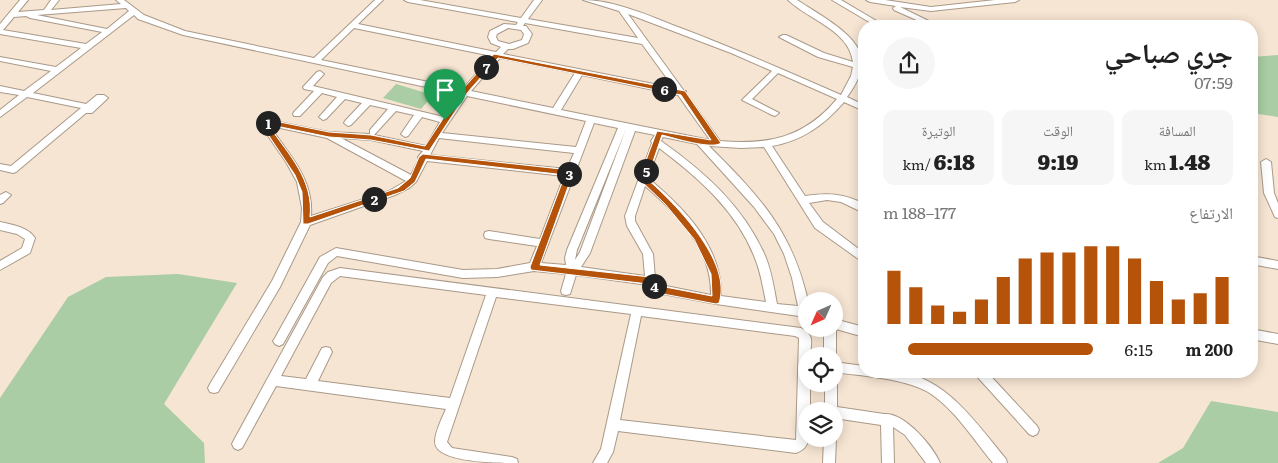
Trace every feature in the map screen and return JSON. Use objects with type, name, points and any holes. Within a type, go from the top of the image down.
[{"type":"street","points":[[24,0],[0,30],[87,47]]},
{"type":"street","points":[[46,12],[55,0]]},
{"type":"street","points":[[315,61],[379,0]]},
{"type":"street","points":[[408,0],[521,24],[646,42]]},
{"type":"street","points":[[521,24],[528,34],[525,40],[516,46],[504,47],[495,43],[492,37],[493,33],[501,28],[521,24],[538,0]]},
{"type":"street","points":[[587,0],[662,23],[858,105]]},
{"type":"street","points":[[792,0],[842,35],[858,51]]},
{"type":"street","points":[[836,0],[871,20]]},
{"type":"street","points":[[870,0],[931,10],[987,1],[1015,0]]},
{"type":"street","points":[[880,0],[923,20]]},
{"type":"street","points":[[12,15],[28,15],[123,3],[133,12],[161,26],[183,33],[592,118],[627,126],[658,137],[717,143],[766,144],[805,132],[844,98],[853,83],[858,62]]},
{"type":"street","points":[[621,9],[717,143]]},
{"type":"street","points":[[2,110],[133,12]]},
{"type":"street","points":[[28,15],[108,32]]},
{"type":"street","points":[[352,25],[683,93]]},
{"type":"street","points":[[783,37],[821,54],[857,66]]},
{"type":"street","points":[[306,222],[392,193],[413,180],[425,153],[445,120],[465,92],[504,47]]},
{"type":"street","points":[[0,59],[57,70]]},
{"type":"street","points":[[776,113],[746,100],[777,70]]},
{"type":"street","points":[[556,111],[580,72]]},
{"type":"street","points":[[320,74],[307,87],[445,120]]},
{"type":"street","points":[[0,90],[86,109],[5,169]]},
{"type":"street","points":[[297,114],[320,90]]},
{"type":"street","points":[[323,117],[343,96]]},
{"type":"street","points":[[348,123],[368,102]]},
{"type":"street","points":[[374,132],[394,108]]},
{"type":"street","points":[[405,134],[420,114]]},
{"type":"street","points":[[534,267],[592,118]]},
{"type":"street","points":[[214,388],[276,284],[306,222],[308,202],[306,192],[298,174],[265,126],[270,122],[329,134],[371,137],[425,153],[570,173]]},
{"type":"street","points":[[564,296],[572,270],[583,258],[627,126]]},
{"type":"street","points":[[329,134],[413,180]]},
{"type":"street","points":[[436,135],[578,150]]},
{"type":"street","points":[[658,137],[630,219],[649,257],[650,281],[653,286],[658,289],[716,300],[798,311]]},
{"type":"street","points":[[658,137],[729,205],[744,226],[762,261],[772,308]]},
{"type":"street","points":[[700,142],[747,193],[771,223],[785,245],[793,264],[801,292]]},
{"type":"street","points":[[766,144],[819,225],[858,254]]},
{"type":"street","points":[[1266,162],[1269,193],[1278,214]]},
{"type":"street","points":[[643,179],[679,214],[698,238],[715,274],[716,300]]},
{"type":"street","points":[[803,200],[834,196],[858,205]]},
{"type":"street","points":[[0,226],[18,230],[30,238],[26,250],[0,266]]},
{"type":"street","points":[[489,235],[542,243]]},
{"type":"street","points":[[279,341],[324,260],[336,252],[463,274],[497,273],[534,267],[572,270],[650,281]]},
{"type":"street","points":[[1258,261],[1278,265]]},
{"type":"street","points":[[238,444],[327,280],[336,273],[343,272],[493,291],[564,296],[636,310],[797,331],[804,334],[806,339],[803,438],[801,444],[793,448],[613,425]]},
{"type":"street","points":[[493,291],[441,440],[443,450],[450,454],[512,463]]},
{"type":"street","points":[[599,463],[607,452],[636,310]]},
{"type":"street","points":[[843,326],[858,330]]},
{"type":"street","points":[[1258,335],[1278,339]]},
{"type":"street","points":[[310,384],[326,352]]},
{"type":"street","points":[[843,369],[858,371]]},
{"type":"street","points":[[894,378],[916,382],[932,388],[946,400],[1001,463]]},
{"type":"street","points":[[985,378],[1033,430]]},
{"type":"street","points":[[273,380],[453,404]]},
{"type":"street","points":[[843,414],[897,422],[905,428],[934,463]]},
{"type":"street","points":[[887,420],[888,463]]},
{"type":"street","points":[[829,463],[830,447]]},
{"type":"green space","points":[[1278,55],[1278,117],[1258,114],[1258,56]]},
{"type":"green space","points":[[396,84],[433,95],[421,109],[383,98]]},
{"type":"green space","points":[[178,274],[237,283],[164,404],[204,443],[205,463],[0,463],[0,398],[68,297],[106,277]]},
{"type":"green space","points":[[1211,401],[1278,412],[1278,463],[1158,463],[1183,448]]},
{"type":"route","points":[[496,56],[683,93],[717,143],[700,142],[660,132],[655,141],[643,179],[684,219],[698,238],[713,267],[716,281],[716,300],[658,289],[650,281],[572,270],[534,267],[570,173],[423,157],[413,180],[401,190],[306,222],[308,202],[306,192],[298,174],[265,126],[270,122],[329,134],[371,137],[427,149],[445,120],[465,92],[496,56]]}]
